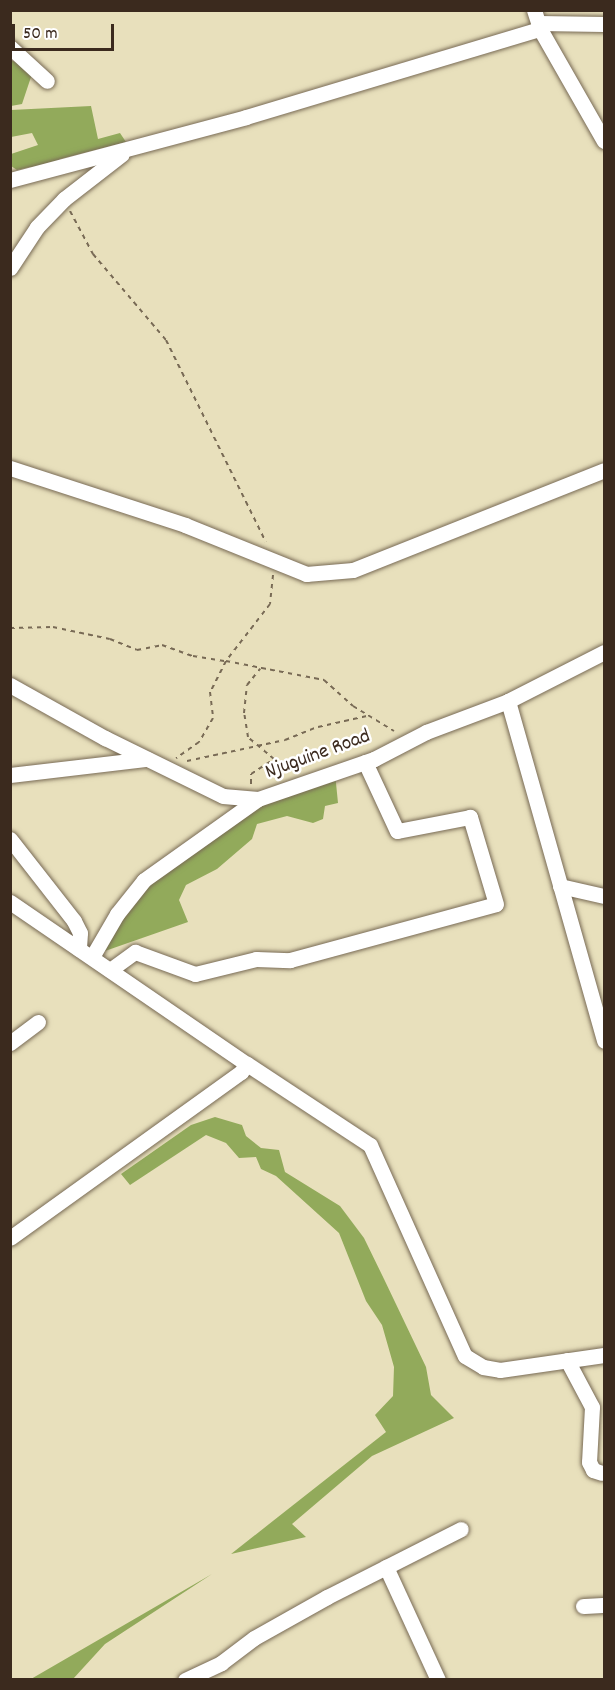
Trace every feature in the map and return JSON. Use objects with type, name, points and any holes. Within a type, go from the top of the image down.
[{"type":"street","points":[[10,180],[126,150],[537,21],[604,24]]},
{"type":"street","points":[[537,21],[604,141]]},
{"type":"street","points":[[10,47],[46,81]]},
{"type":"street","points":[[10,268],[37,227],[64,199],[126,150]]},
{"type":"street","points":[[10,468],[185,525],[275,564],[306,574],[354,570],[604,470]]},
{"type":"street","name":"Njuguine Road","points":[[92,957],[117,914],[149,876],[255,799],[365,762],[414,738],[507,701],[604,652]]},
{"type":"street","points":[[10,685],[147,759],[222,796],[255,799]]},
{"type":"street","points":[[507,701],[604,1041]]},
{"type":"street","points":[[10,775],[147,759]]},
{"type":"street","points":[[110,970],[135,952],[195,975],[256,959],[290,960],[496,904],[470,817],[397,831],[365,762]]},
{"type":"street","points":[[10,839],[74,921],[80,933],[79,949]]},
{"type":"street","points":[[560,886],[604,896]]},
{"type":"street","points":[[10,902],[247,1064],[370,1144],[465,1356],[483,1367],[500,1370],[604,1355]]},
{"type":"street","points":[[10,1042],[38,1022]]},
{"type":"street","points":[[14,1234],[241,1072],[247,1064]]},
{"type":"street","points":[[567,1360],[592,1407],[589,1462],[604,1476]]},
{"type":"street","points":[[185,1680],[461,1529]]},
{"type":"street","points":[[386,1568],[438,1680]]},
{"type":"street","points":[[583,1606],[604,1605]]},
{"type":"path","points":[[64,199],[93,254],[166,340],[267,546]]},
{"type":"path","points":[[275,564],[270,604],[226,661],[210,692],[213,718],[199,742],[171,762],[199,761],[367,716]]},
{"type":"path","points":[[10,627],[53,627],[110,639],[137,650],[162,645],[193,656],[260,669],[301,673],[324,680],[367,716],[414,738]]},
{"type":"path","points":[[255,799],[251,774],[274,759],[248,737],[244,713],[247,686],[260,669]]},
{"type":"green space","points":[[10,60],[34,68],[22,104],[11,106]]},
{"type":"green space","points":[[91,106],[98,139],[120,133],[126,142],[60,159],[51,176],[30,167],[17,170],[11,166],[11,154],[38,145],[32,133],[11,137],[11,110]]},
{"type":"green space","points":[[335,773],[338,803],[325,806],[323,819],[313,823],[287,816],[257,824],[252,839],[217,869],[186,885],[179,900],[188,922],[105,951],[117,914],[144,880],[258,799]]},
{"type":"green space","points":[[215,1117],[242,1125],[246,1136],[261,1148],[279,1150],[285,1172],[340,1206],[364,1238],[384,1279],[426,1367],[431,1395],[454,1418],[372,1456],[292,1524],[306,1537],[231,1554],[386,1432],[375,1415],[393,1396],[394,1367],[382,1325],[366,1301],[339,1233],[276,1176],[261,1169],[256,1157],[239,1158],[226,1143],[206,1135],[130,1185],[121,1174],[191,1125]]},
{"type":"green space","points":[[212,1574],[105,1644],[73,1679],[31,1679]]}]
